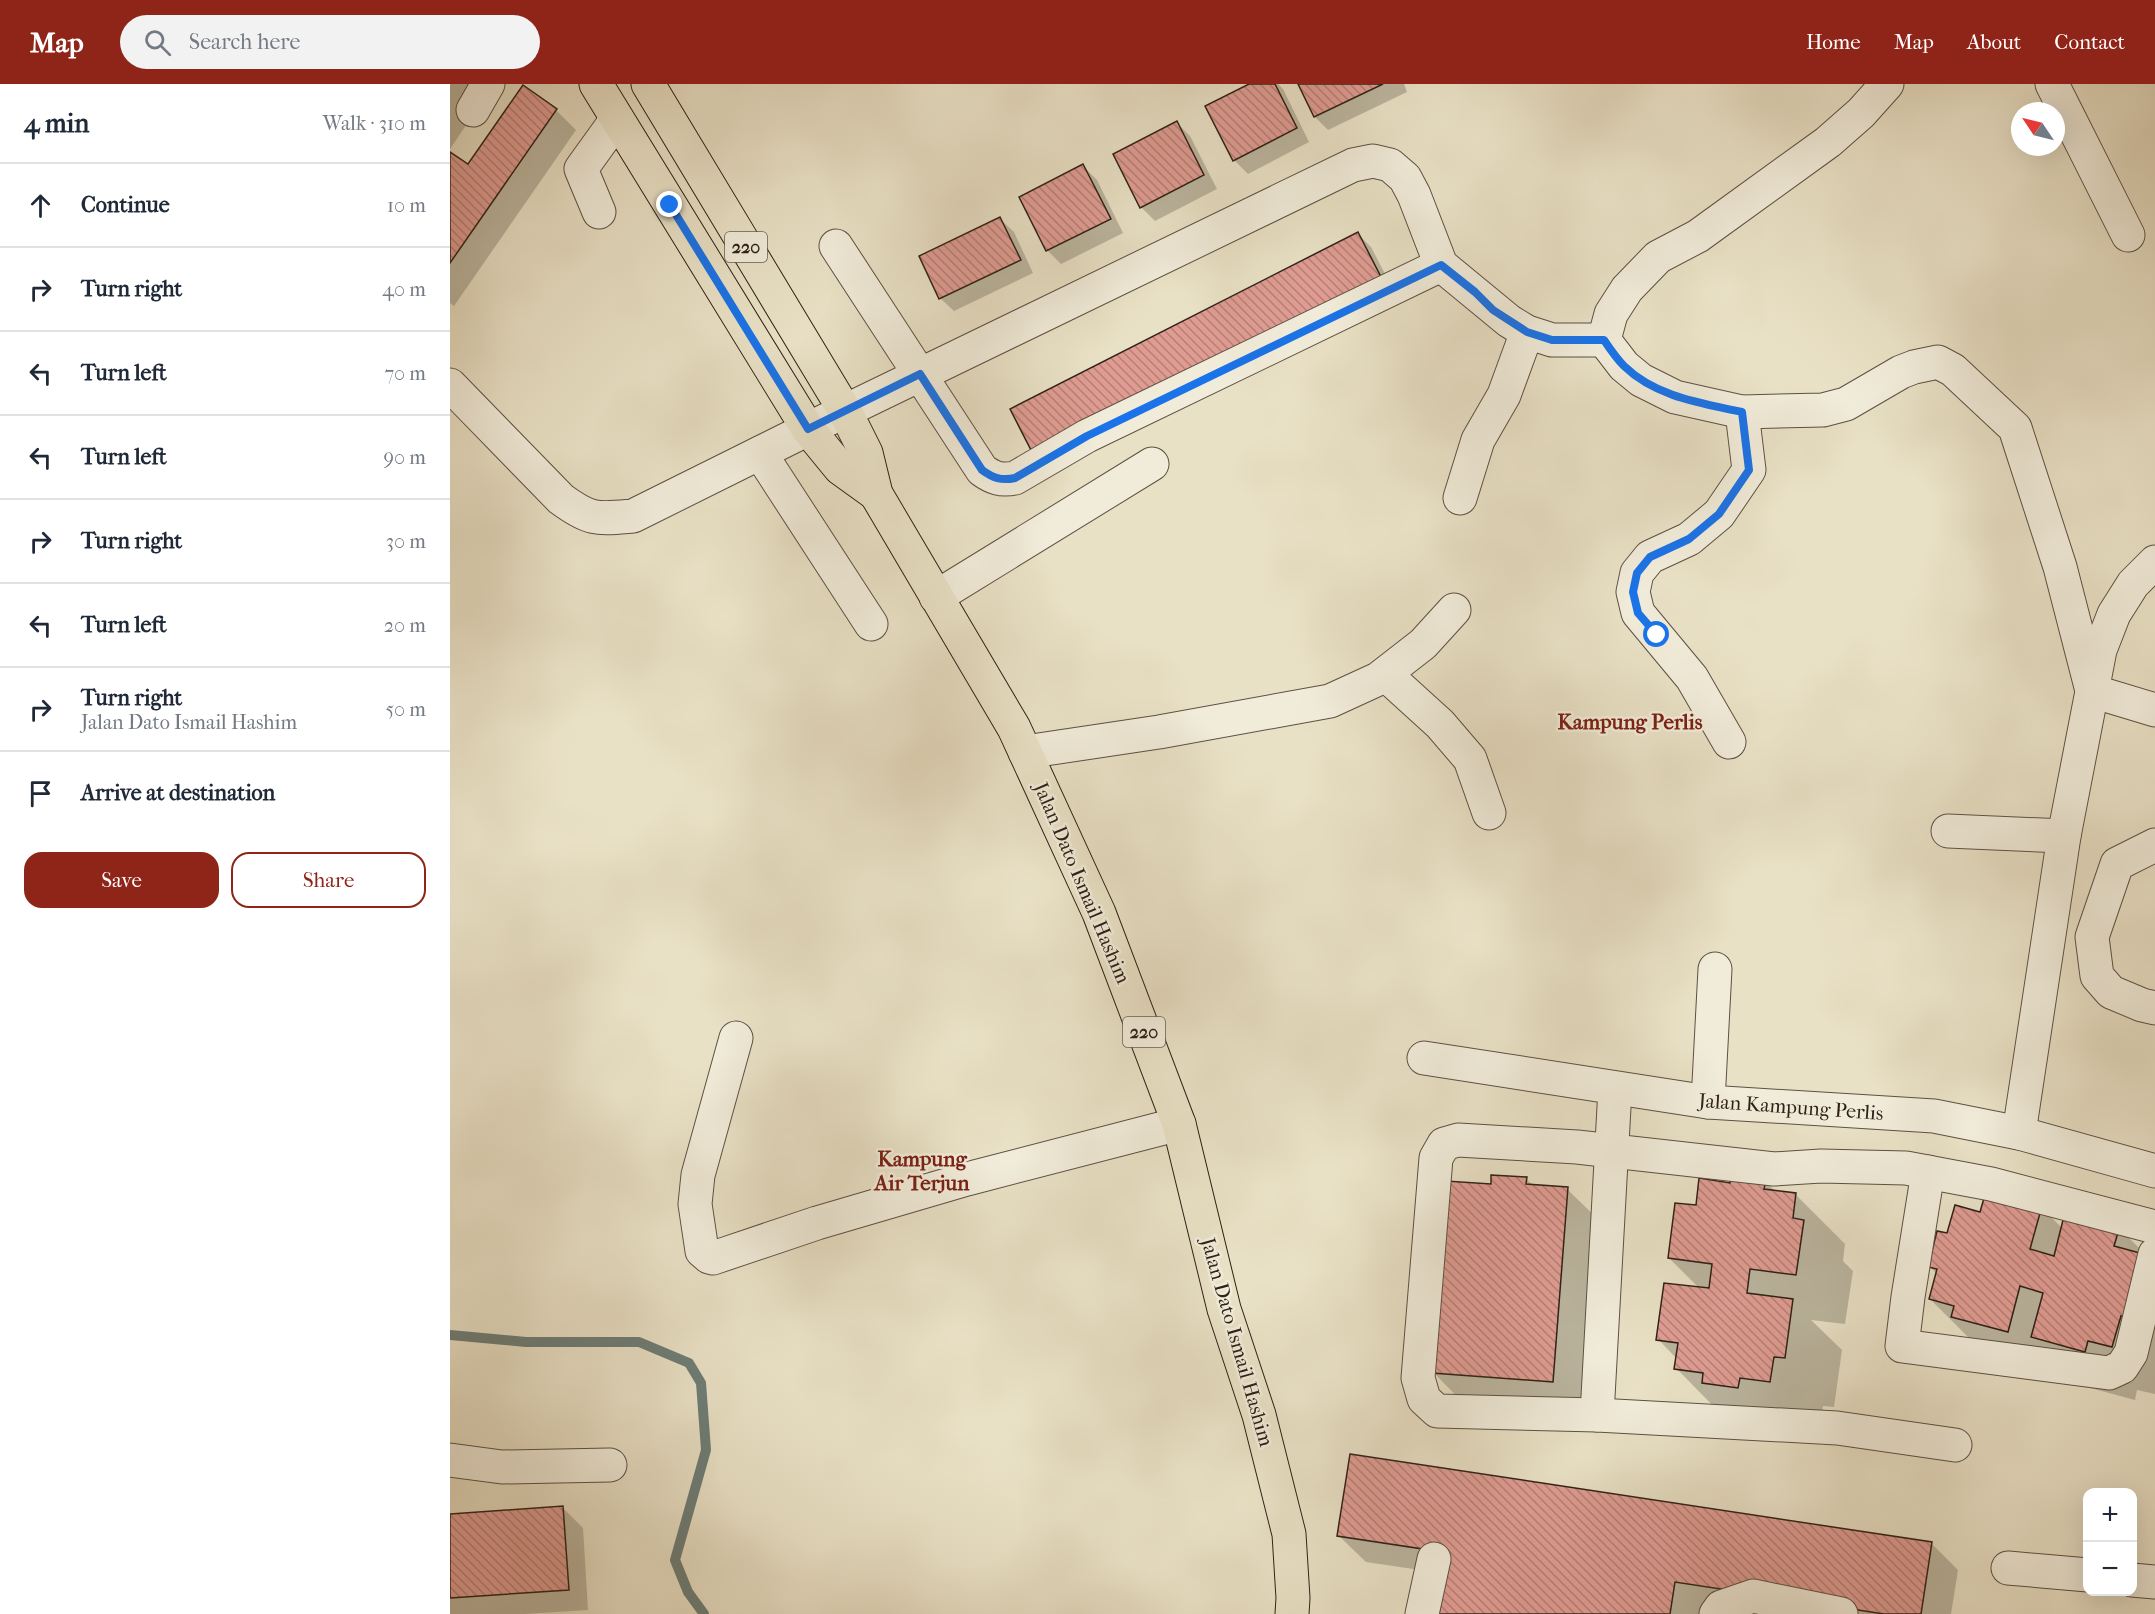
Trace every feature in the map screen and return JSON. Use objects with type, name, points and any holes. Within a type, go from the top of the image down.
[{"type":"main road","name":"Jalan Dato Ismail Hashim","points":[[596,84],[808,429],[840,468],[876,494]]},
{"type":"main road","name":"Jalan Dato Ismail Hashim","points":[[648,84],[845,411],[866,453],[876,494],[1014,728],[1099,913],[1179,1124],[1224,1308],[1259,1415],[1289,1534],[1292,1614]]},
{"type":"street","points":[[1604,340],[1611,314],[1627,289],[1658,257],[1698,236],[1828,142],[1861,113],[1887,84]]},
{"type":"street","points":[[2052,84],[2128,235]]},
{"type":"street","points":[[599,212],[581,169],[617,118]]},
{"type":"street","points":[[450,385],[561,499],[581,513],[600,519],[633,516],[920,374],[1353,165],[1373,160],[1390,165],[1405,178],[1414,195],[1441,265],[1475,292],[1493,310],[1527,332],[1552,340],[1604,340]]},
{"type":"street","points":[[836,246],[982,470],[991,477],[1002,480],[1015,478],[1087,436],[1441,265]]},
{"type":"street","points":[[1460,498],[1478,440],[1504,395],[1527,332]]},
{"type":"street","points":[[1604,340],[1623,366],[1641,380],[1675,397],[1742,412],[1823,410],[1845,404],[1914,367],[1938,362],[1953,370],[2015,428],[2060,567],[2092,691]]},
{"type":"street","points":[[1729,742],[1692,678],[1638,613],[1633,592],[1637,573],[1650,557],[1689,539],[1719,514],[1749,470],[1742,412]]},
{"type":"street","points":[[760,453],[872,624]]},
{"type":"street","points":[[936,597],[1152,464]]},
{"type":"street","points":[[2019,1133],[2064,837],[2100,650],[2114,614],[2133,584],[2155,562]]},
{"type":"street","points":[[1025,752],[1159,732],[1330,701],[1378,679],[1423,644],[1454,610]]},
{"type":"street","points":[[1384,674],[1440,724],[1470,759],[1489,813]]},
{"type":"street","points":[[2092,691],[2155,710]]},
{"type":"street","points":[[1948,831],[2064,837]]},
{"type":"street","points":[[2155,845],[2117,864],[2092,937],[2097,976],[2111,992],[2155,1008]]},
{"type":"street","points":[[1708,1102],[1715,969]]},
{"type":"street","points":[[736,1038],[698,1175],[695,1204],[702,1251],[713,1258],[817,1223],[967,1179],[1179,1124]]},
{"type":"street","name":"Jalan Kampung Perlis","points":[[1424,1058],[1708,1102],[1934,1116],[2019,1133],[2155,1171]]},
{"type":"street","points":[[1597,1415],[1616,1089]]},
{"type":"street","points":[[1955,1445],[1837,1428],[1597,1415],[1437,1411],[1424,1400],[1418,1378],[1436,1158],[1444,1144],[1458,1140],[1577,1147],[1774,1168],[1821,1166],[1895,1168],[1991,1184],[2155,1227]]},
{"type":"street","points":[[1928,1172],[1902,1346],[2109,1373],[2122,1367],[2131,1353],[2155,1254]]},
{"type":"street","points":[[450,1460],[502,1467],[610,1465]]},
{"type":"street","points":[[1422,1614],[1434,1559]]},
{"type":"street","points":[[2008,1568],[2083,1575]]},
{"type":"street","points":[[2137,1580],[2155,1582]]},
{"type":"street","points":[[1716,1614],[1721,1606],[1753,1596],[1841,1614]]},
{"type":"building","points":[[1249,84],[1275,84],[1297,128],[1233,161],[1205,106]]},
{"type":"building","points":[[1298,84],[1383,84],[1314,117]]},
{"type":"building","points":[[523,85],[557,109],[450,263],[450,152],[468,164]]},
{"type":"building","points":[[1177,121],[1204,175],[1140,208],[1113,154]]},
{"type":"building","points":[[1083,164],[1111,219],[1046,251],[1019,197]]},
{"type":"building","points":[[1000,217],[1021,260],[939,299],[919,256]]},
{"type":"building","points":[[1358,232],[1381,277],[1033,454],[1010,409]]},
{"type":"building","points":[[1491,1175],[1527,1177],[1526,1184],[1568,1187],[1553,1382],[1432,1373],[1446,1181],[1491,1184]]},
{"type":"building","points":[[1731,1175],[1766,1180],[1764,1189],[1796,1193],[1793,1218],[1804,1220],[1796,1275],[1750,1269],[1747,1293],[1793,1299],[1785,1358],[1774,1357],[1770,1382],[1740,1378],[1738,1388],[1702,1383],[1703,1373],[1674,1369],[1678,1343],[1656,1340],[1664,1283],[1709,1288],[1712,1264],[1668,1258],[1675,1203],[1696,1205],[1699,1178],[1730,1183]]},
{"type":"building","points":[[1986,1191],[2042,1206],[2030,1249],[2054,1256],[2065,1212],[2120,1226],[2114,1246],[2140,1253],[2130,1319],[2121,1316],[2112,1347],[2088,1341],[2085,1352],[2031,1337],[2043,1293],[2020,1286],[2008,1332],[1951,1317],[1954,1306],[1929,1299],[1937,1269],[1928,1267],[1937,1231],[1947,1233],[1955,1205],[1980,1212]]},
{"type":"building","points":[[1350,1454],[1932,1542],[1921,1614],[1884,1614],[1675,1582],[1670,1614],[1439,1614],[1449,1553],[1337,1536]]},
{"type":"building","points":[[563,1506],[569,1590],[450,1598],[450,1514]]},
{"type":"waterway","points":[[450,1335],[526,1342],[639,1342],[689,1363],[701,1383],[706,1450],[675,1560],[688,1592],[704,1614]]},
{"type":"district","name":"Kampung Perlis","points":[[1630,722]]},
{"type":"district","name":"Kampung Air Terjun","points":[[922,1171]]},
{"type":"route","points":[[670,205],[808,429],[920,374],[982,470],[991,477],[1002,480],[1015,478],[1087,436],[1441,265],[1475,292],[1493,310],[1527,332],[1552,340],[1604,340],[1623,366],[1641,380],[1675,397],[1742,412],[1749,470],[1719,514],[1689,539],[1650,557],[1637,573],[1633,592],[1638,613],[1657,635]]}]
